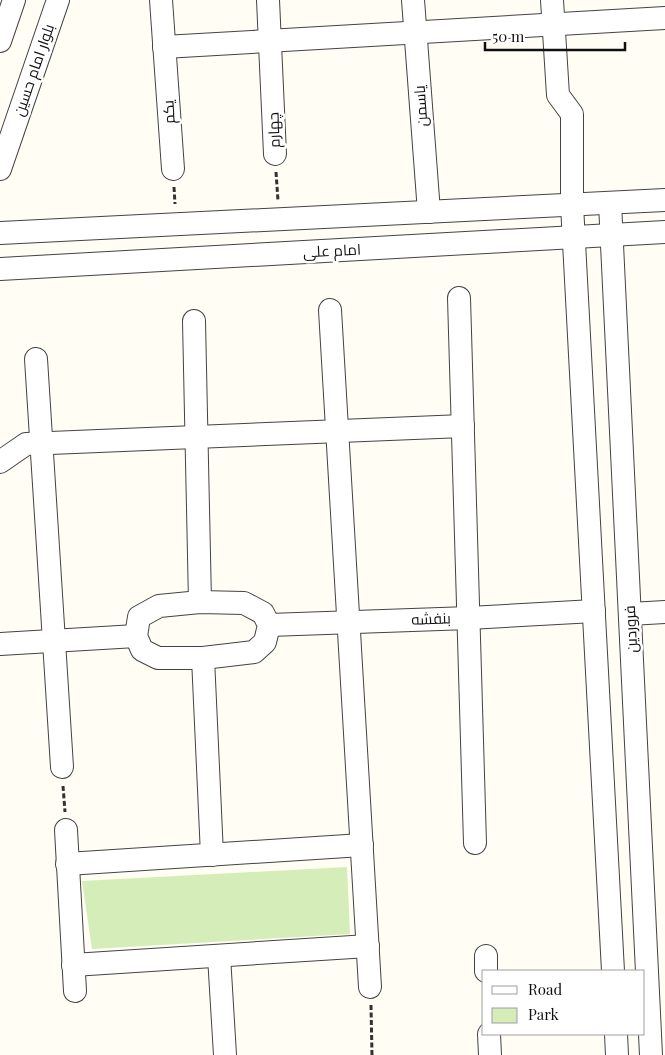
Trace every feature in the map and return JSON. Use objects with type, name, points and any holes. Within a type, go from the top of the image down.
[{"type":"street","points":[[0,41],[14,0]]},
{"type":"street","name":"بلوار امام حسین","points":[[0,169],[58,0]]},
{"type":"street","name":"یکم","points":[[161,0],[173,169]]},
{"type":"street","name":"چهارم","points":[[268,0],[275,154]]},
{"type":"street","name":"یاسمن","points":[[413,0],[429,212]]},
{"type":"street","points":[[552,0],[558,95],[572,114],[572,205],[613,970]]},
{"type":"street","points":[[164,47],[665,18]]},
{"type":"street","points":[[0,233],[665,200]]},
{"type":"street","name":"فروردین","points":[[610,203],[651,1055]]},
{"type":"street","name":"امام علی","points":[[0,269],[665,232]]},
{"type":"street","points":[[459,298],[476,843]]},
{"type":"street","points":[[330,310],[370,987]]},
{"type":"street","points":[[194,321],[200,602]]},
{"type":"street","points":[[36,359],[62,767]]},
{"type":"street","points":[[0,462],[26,444],[463,426]]},
{"type":"street","points":[[200,602],[244,603],[263,613],[269,625],[264,642],[254,652],[203,658],[158,658],[142,650],[136,636],[139,617],[159,606],[200,602]]},
{"type":"street","name":"بنفشه","points":[[269,625],[469,618],[594,611]]},
{"type":"street","points":[[630,614],[665,612]]},
{"type":"street","points":[[0,644],[136,636]]},
{"type":"street","points":[[203,658],[212,855]]},
{"type":"street","points":[[606,829],[640,827]]},
{"type":"street","points":[[66,830],[75,990]]},
{"type":"street","points":[[67,864],[362,845]]},
{"type":"street","points":[[73,966],[368,946]]},
{"type":"street","points":[[219,956],[225,1055]]},
{"type":"street","points":[[489,1035],[490,1055]]},
{"type":"street","points":[[616,1035],[617,1055]]},
{"type":"path","name":"چهارم","points":[[275,154],[278,219]]},
{"type":"path","points":[[173,169],[176,224]]},
{"type":"path","points":[[62,767],[66,830]]},
{"type":"path","points":[[370,987],[372,1055]]},
{"type":"green space","points":[[347,867],[350,934],[92,949],[82,881]]}]
